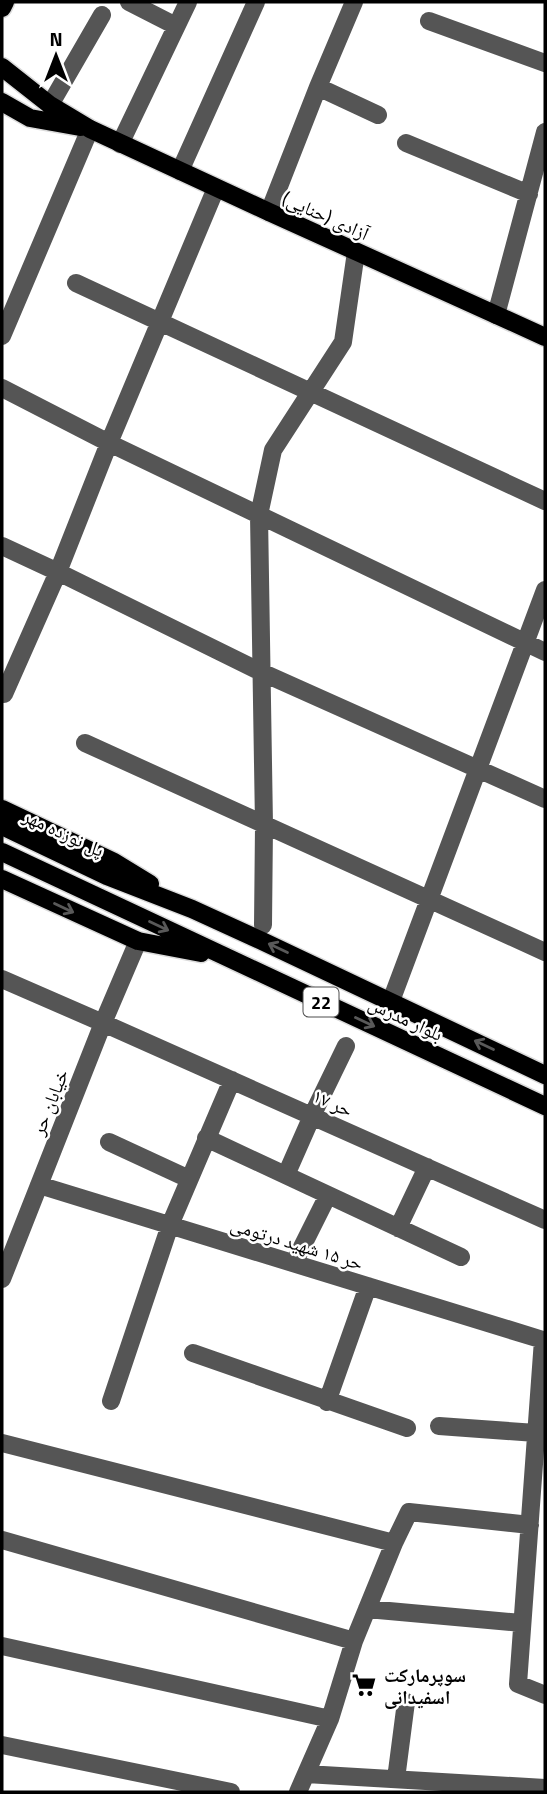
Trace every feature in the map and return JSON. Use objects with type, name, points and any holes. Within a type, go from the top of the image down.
[{"type":"main road","points":[[2,8],[5,2]]},
{"type":"main road","name":"آزادی (حنایی)","points":[[2,67],[50,105],[120,144],[545,337]]},
{"type":"main road","name":"آزادی (حنایی)","points":[[2,102],[30,118],[90,129]]},
{"type":"main road","points":[[2,809],[114,862],[192,909]]},
{"type":"main road","name":"پل نوزده مهر","points":[[2,825],[107,876]]},
{"type":"main road","name":"بلوار مدرس","points":[[2,852],[545,1107]]},
{"type":"main road","name":"بلوار مدرس","points":[[107,876],[192,909],[545,1074]]},
{"type":"main road","points":[[2,879],[138,942],[226,957]]},
{"type":"street","points":[[129,2],[176,26]]},
{"type":"street","points":[[120,144],[188,2]]},
{"type":"street","points":[[180,171],[256,2]]},
{"type":"street","points":[[269,212],[354,2]]},
{"type":"street","points":[[50,105],[102,15]]},
{"type":"street","points":[[429,22],[545,64]]},
{"type":"street","points":[[318,87],[378,115]]},
{"type":"street","points":[[2,336],[90,129]]},
{"type":"street","points":[[496,315],[545,132]]},
{"type":"street","points":[[406,143],[529,194]]},
{"type":"street","points":[[3,694],[58,572],[216,188]]},
{"type":"street","points":[[263,925],[259,515],[273,450],[343,342],[356,252]]},
{"type":"street","points":[[76,283],[545,501]]},
{"type":"street","points":[[2,388],[109,443],[545,652]]},
{"type":"street","points":[[2,546],[261,672],[545,799]]},
{"type":"street","points":[[391,1001],[545,590]]},
{"type":"street","points":[[85,743],[545,952]]},
{"type":"street","name":"خیابان حر","points":[[2,1279],[103,1023],[138,942]]},
{"type":"street","name":"حر ۱۷","points":[[2,979],[545,1220]]},
{"type":"street","points":[[286,1175],[346,1046]]},
{"type":"street","points":[[111,1401],[170,1225],[232,1080]]},
{"type":"street","points":[[206,1138],[461,1257]]},
{"type":"street","points":[[109,1142],[189,1179]]},
{"type":"street","points":[[398,1228],[427,1167]]},
{"type":"street","name":"حر ۱۵ شهید درتومی","points":[[39,1185],[543,1340],[536,1433]]},
{"type":"street","points":[[294,1263],[328,1195]]},
{"type":"street","points":[[327,1402],[368,1286]]},
{"type":"street","points":[[193,1353],[407,1428]]},
{"type":"street","points":[[439,1426],[536,1433],[518,1684],[545,1695]]},
{"type":"street","points":[[2,1443],[394,1542]]},
{"type":"street","points":[[298,1792],[330,1719],[354,1641],[394,1542],[409,1513],[530,1525]]},
{"type":"street","points":[[2,1540],[354,1641]]},
{"type":"street","points":[[367,1609],[522,1623]]},
{"type":"street","points":[[2,1646],[330,1719]]},
{"type":"street","points":[[397,1779],[406,1702]]},
{"type":"street","points":[[2,1745],[231,1792]]},
{"type":"street","points":[[306,1774],[545,1788]]},
{"type":"place","name":"سوپرمارکت اسفیدانی","points":[[364,1685]]}]
